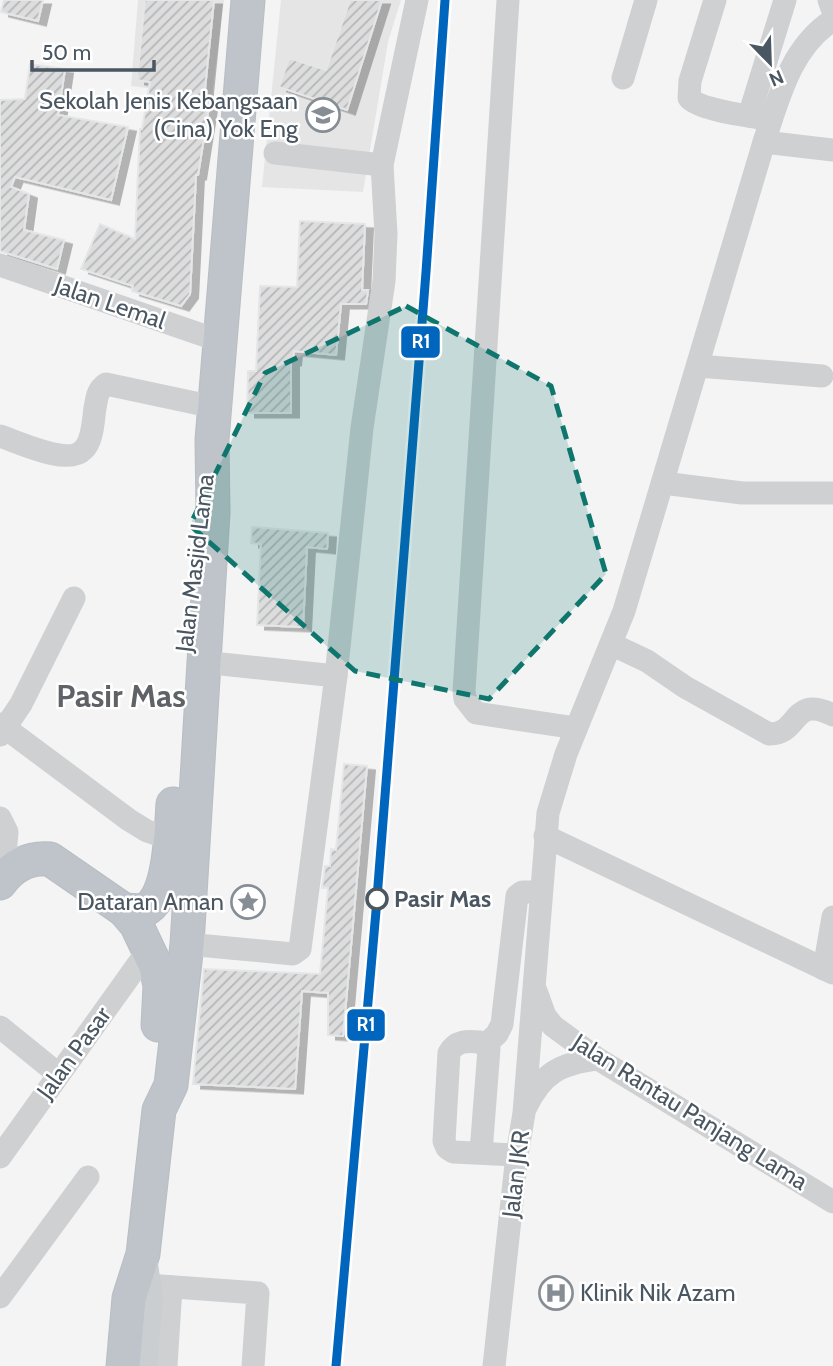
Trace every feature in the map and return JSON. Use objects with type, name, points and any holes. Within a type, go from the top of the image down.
[{"type":"highway","name":"Jalan Masjid Lama","points":[[124,910],[142,911],[152,905],[158,896],[163,884],[170,839],[202,549],[213,513],[214,407],[248,0]]},
{"type":"highway","name":"Jalan Masjid Lama","points":[[159,1110],[171,1085],[187,944],[202,662],[202,549]]},
{"type":"highway","points":[[2,881],[26,861],[50,859],[124,910]]},
{"type":"highway","name":"Jalan Masjid Lama","points":[[123,1366],[147,1281],[159,1110],[152,1083],[160,986],[149,949],[136,924],[124,910]]},
{"type":"main road","points":[[143,1366],[149,1298],[147,1281]]},
{"type":"street","points":[[187,944],[293,954],[300,949],[336,676],[362,428],[384,281],[386,234],[382,165],[417,0]]},
{"type":"street","points":[[508,0],[464,691],[465,699],[476,713],[576,728]]},
{"type":"street","points":[[623,78],[646,0]]},
{"type":"street","points":[[715,0],[690,81],[689,98],[693,103],[833,150]]},
{"type":"street","points":[[761,126],[785,0]]},
{"type":"street","points":[[829,0],[833,11]]},
{"type":"street","points":[[761,126],[794,60],[809,39],[833,20]]},
{"type":"street","name":"Jalan JKR","points":[[494,1366],[524,1113],[545,836],[554,790],[624,611],[698,366],[761,126]]},
{"type":"street","points":[[275,153],[382,165]]},
{"type":"street","name":"Jalan Lemal","points":[[0,265],[220,341]]},
{"type":"street","points":[[698,366],[822,376]]},
{"type":"street","points":[[0,436],[65,457],[75,456],[89,441],[98,392],[106,384],[214,407]]},
{"type":"street","points":[[663,483],[742,493],[833,493]]},
{"type":"street","points":[[74,598],[21,704],[2,729],[129,820],[147,831],[170,839]]},
{"type":"street","points":[[611,644],[647,661],[685,687],[769,734],[787,729],[797,715],[809,708],[833,715]]},
{"type":"street","points":[[202,662],[336,676]]},
{"type":"street","points":[[0,818],[7,832],[2,881]]},
{"type":"street","points":[[545,836],[828,971],[833,917]]},
{"type":"street","points":[[485,1045],[497,1034],[502,1024],[517,896],[522,892],[540,892]]},
{"type":"street","name":"Jalan Pasar","points":[[0,1157],[149,949]]},
{"type":"street","name":"Jalan Rantau Panjang Lama","points":[[533,982],[545,1016],[553,1026],[597,1059],[833,1202]]},
{"type":"street","points":[[0,1027],[58,1074]]},
{"type":"street","points":[[481,1152],[489,1049],[480,1042],[462,1041],[449,1053],[444,1141],[447,1148],[453,1152],[517,1155]]},
{"type":"street","points":[[524,1113],[536,1087],[558,1069],[574,1062],[597,1059]]},
{"type":"street","points":[[0,1297],[88,1177]]},
{"type":"street","points":[[166,1366],[147,1281],[258,1293],[253,1366]]},
{"type":"highlighted area","points":[[406,306],[551,386],[606,574],[489,699],[355,671],[190,525],[265,373]]},
{"type":"shaded area","name":"Sekolah Jenis Kebangsaan (Cina) Yok Eng","points":[[138,0],[224,0],[212,96],[131,86]]},
{"type":"shaded area","name":"Sekolah Jenis Kebangsaan (Cina) Yok Eng","points":[[281,0],[401,0],[388,42],[363,192],[262,187]]},
{"type":"building","points":[[4,0],[43,0],[38,21],[1,12]]},
{"type":"building","points":[[145,0],[214,0],[204,99],[210,100],[196,175],[190,294],[181,306],[132,291],[133,286],[81,269],[100,224],[135,239],[140,129],[150,82],[137,80]]},
{"type":"building","points":[[350,0],[382,0],[347,110],[279,87],[289,58],[326,70]]},
{"type":"building","points":[[30,64],[65,69],[58,115],[128,127],[111,200],[15,177],[11,187],[29,194],[24,230],[64,240],[57,269],[0,251],[0,100],[25,99]]},
{"type":"building","points":[[300,221],[365,224],[362,290],[368,290],[366,304],[341,304],[336,355],[294,351],[291,361],[291,413],[247,413],[248,371],[256,371],[260,286],[297,287]]},
{"type":"building","points":[[252,527],[328,533],[327,549],[307,547],[303,627],[257,625],[261,544],[251,543]]},
{"type":"building","points":[[344,764],[367,766],[343,1036],[328,1035],[328,993],[302,991],[295,1089],[193,1084],[204,969],[320,974],[328,888],[322,888],[325,866],[330,866],[331,849],[336,850]]},
{"type":"transit line","name":"R1","points":[[336,1366],[376,911],[445,0]]},
{"type":"place","name":"Sekolah Jenis Kebangsaan (Cina) Yok Eng","points":[[323,115]]},
{"type":"place","name":"Pasir Mas","points":[[377,899]]},
{"type":"place","name":"Dataran Aman","points":[[248,902]]},
{"type":"place","name":"Klinik Nik Azam","points":[[556,1293]]},
{"type":"district","name":"Pasir Mas","points":[[121,696]]}]
